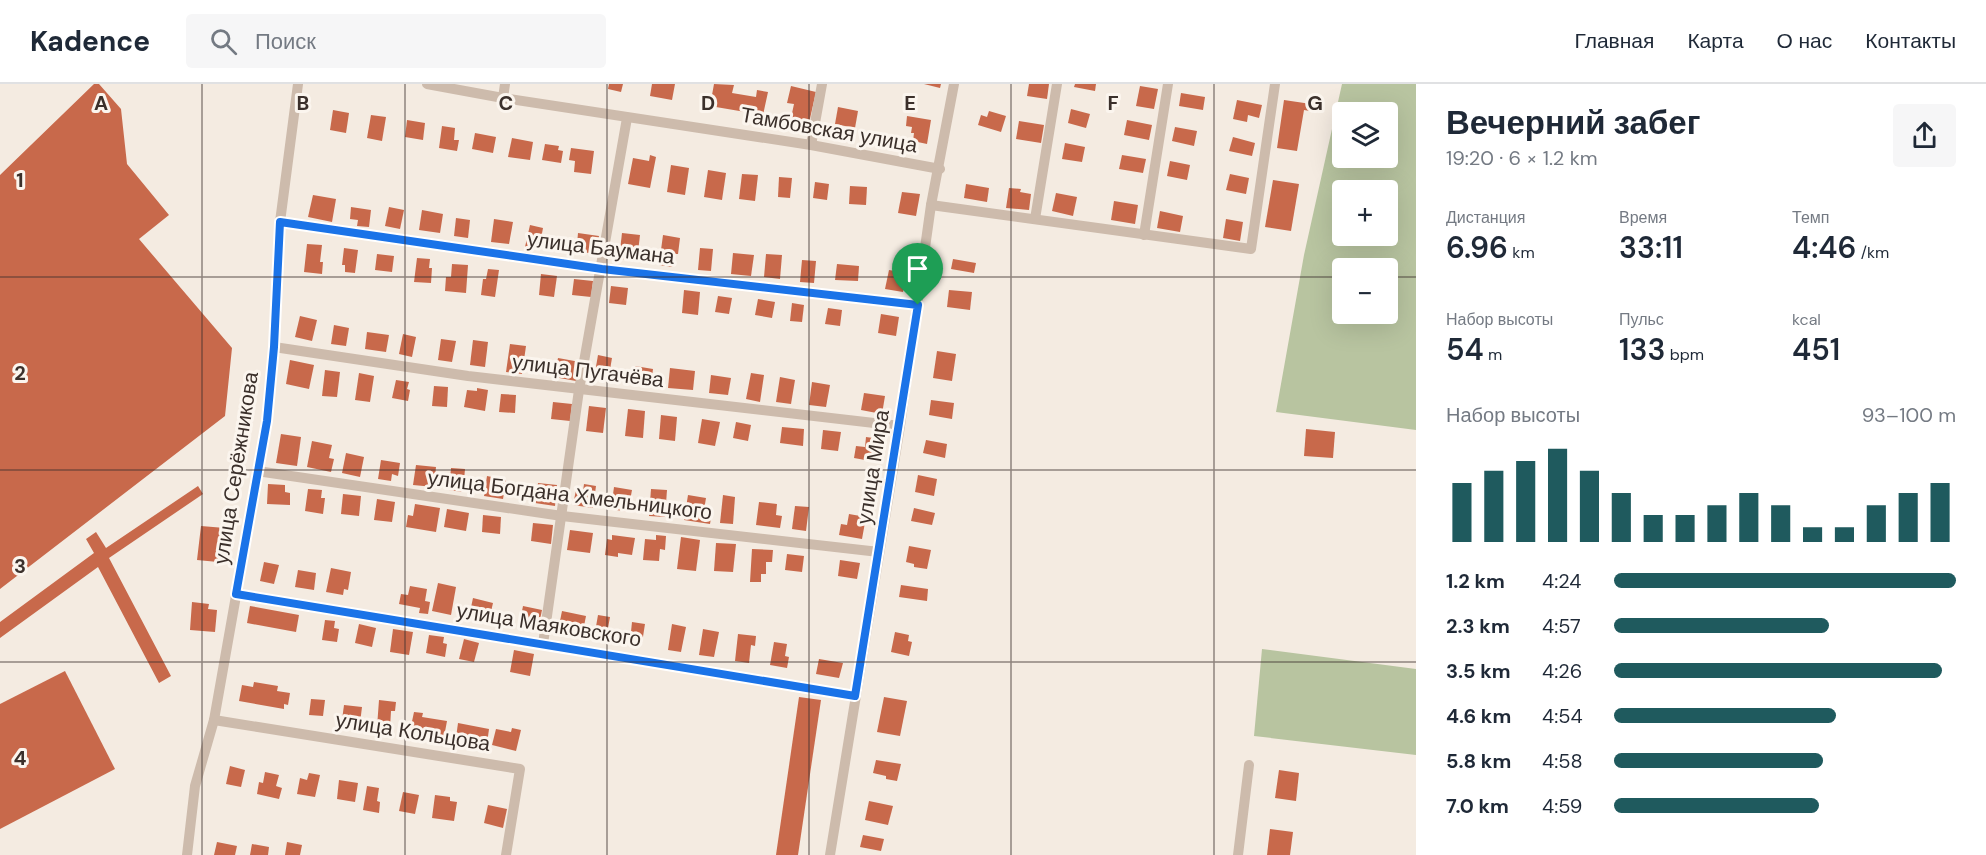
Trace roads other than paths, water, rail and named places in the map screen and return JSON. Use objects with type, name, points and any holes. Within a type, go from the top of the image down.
[{"type":"street","name":"улица Серёжникова","points":[[187,855],[195,786],[214,720],[267,421],[274,347],[280,222],[298,84]]},
{"type":"street","name":"Тамбовская улица","points":[[427,84],[627,118],[811,145],[940,169]]},
{"type":"street","points":[[503,98],[505,84]]},
{"type":"street","points":[[811,145],[822,84]]},
{"type":"street","name":"улица Мира","points":[[830,855],[900,426],[931,205],[940,169],[954,84]]},
{"type":"street","points":[[1035,219],[1057,84]]},
{"type":"street","points":[[1144,235],[1168,84]]},
{"type":"street","points":[[931,205],[1251,249],[1275,84]]},
{"type":"street","points":[[543,644],[579,390],[627,118]]},
{"type":"street","name":"улица Баумана","points":[[280,222],[602,269],[918,305]]},
{"type":"street","name":"улица Пугачёва","points":[[274,347],[468,376],[900,426]]},
{"type":"street","name":"улица Богдана Хмельницкого","points":[[257,471],[562,516],[879,552]]},
{"type":"street","name":"улица Маяковского","points":[[236,594],[855,696]]},
{"type":"street","name":"улица Кольцова","points":[[214,720],[520,770],[506,855]]},
{"type":"street","points":[[1238,855],[1249,765]]}]
